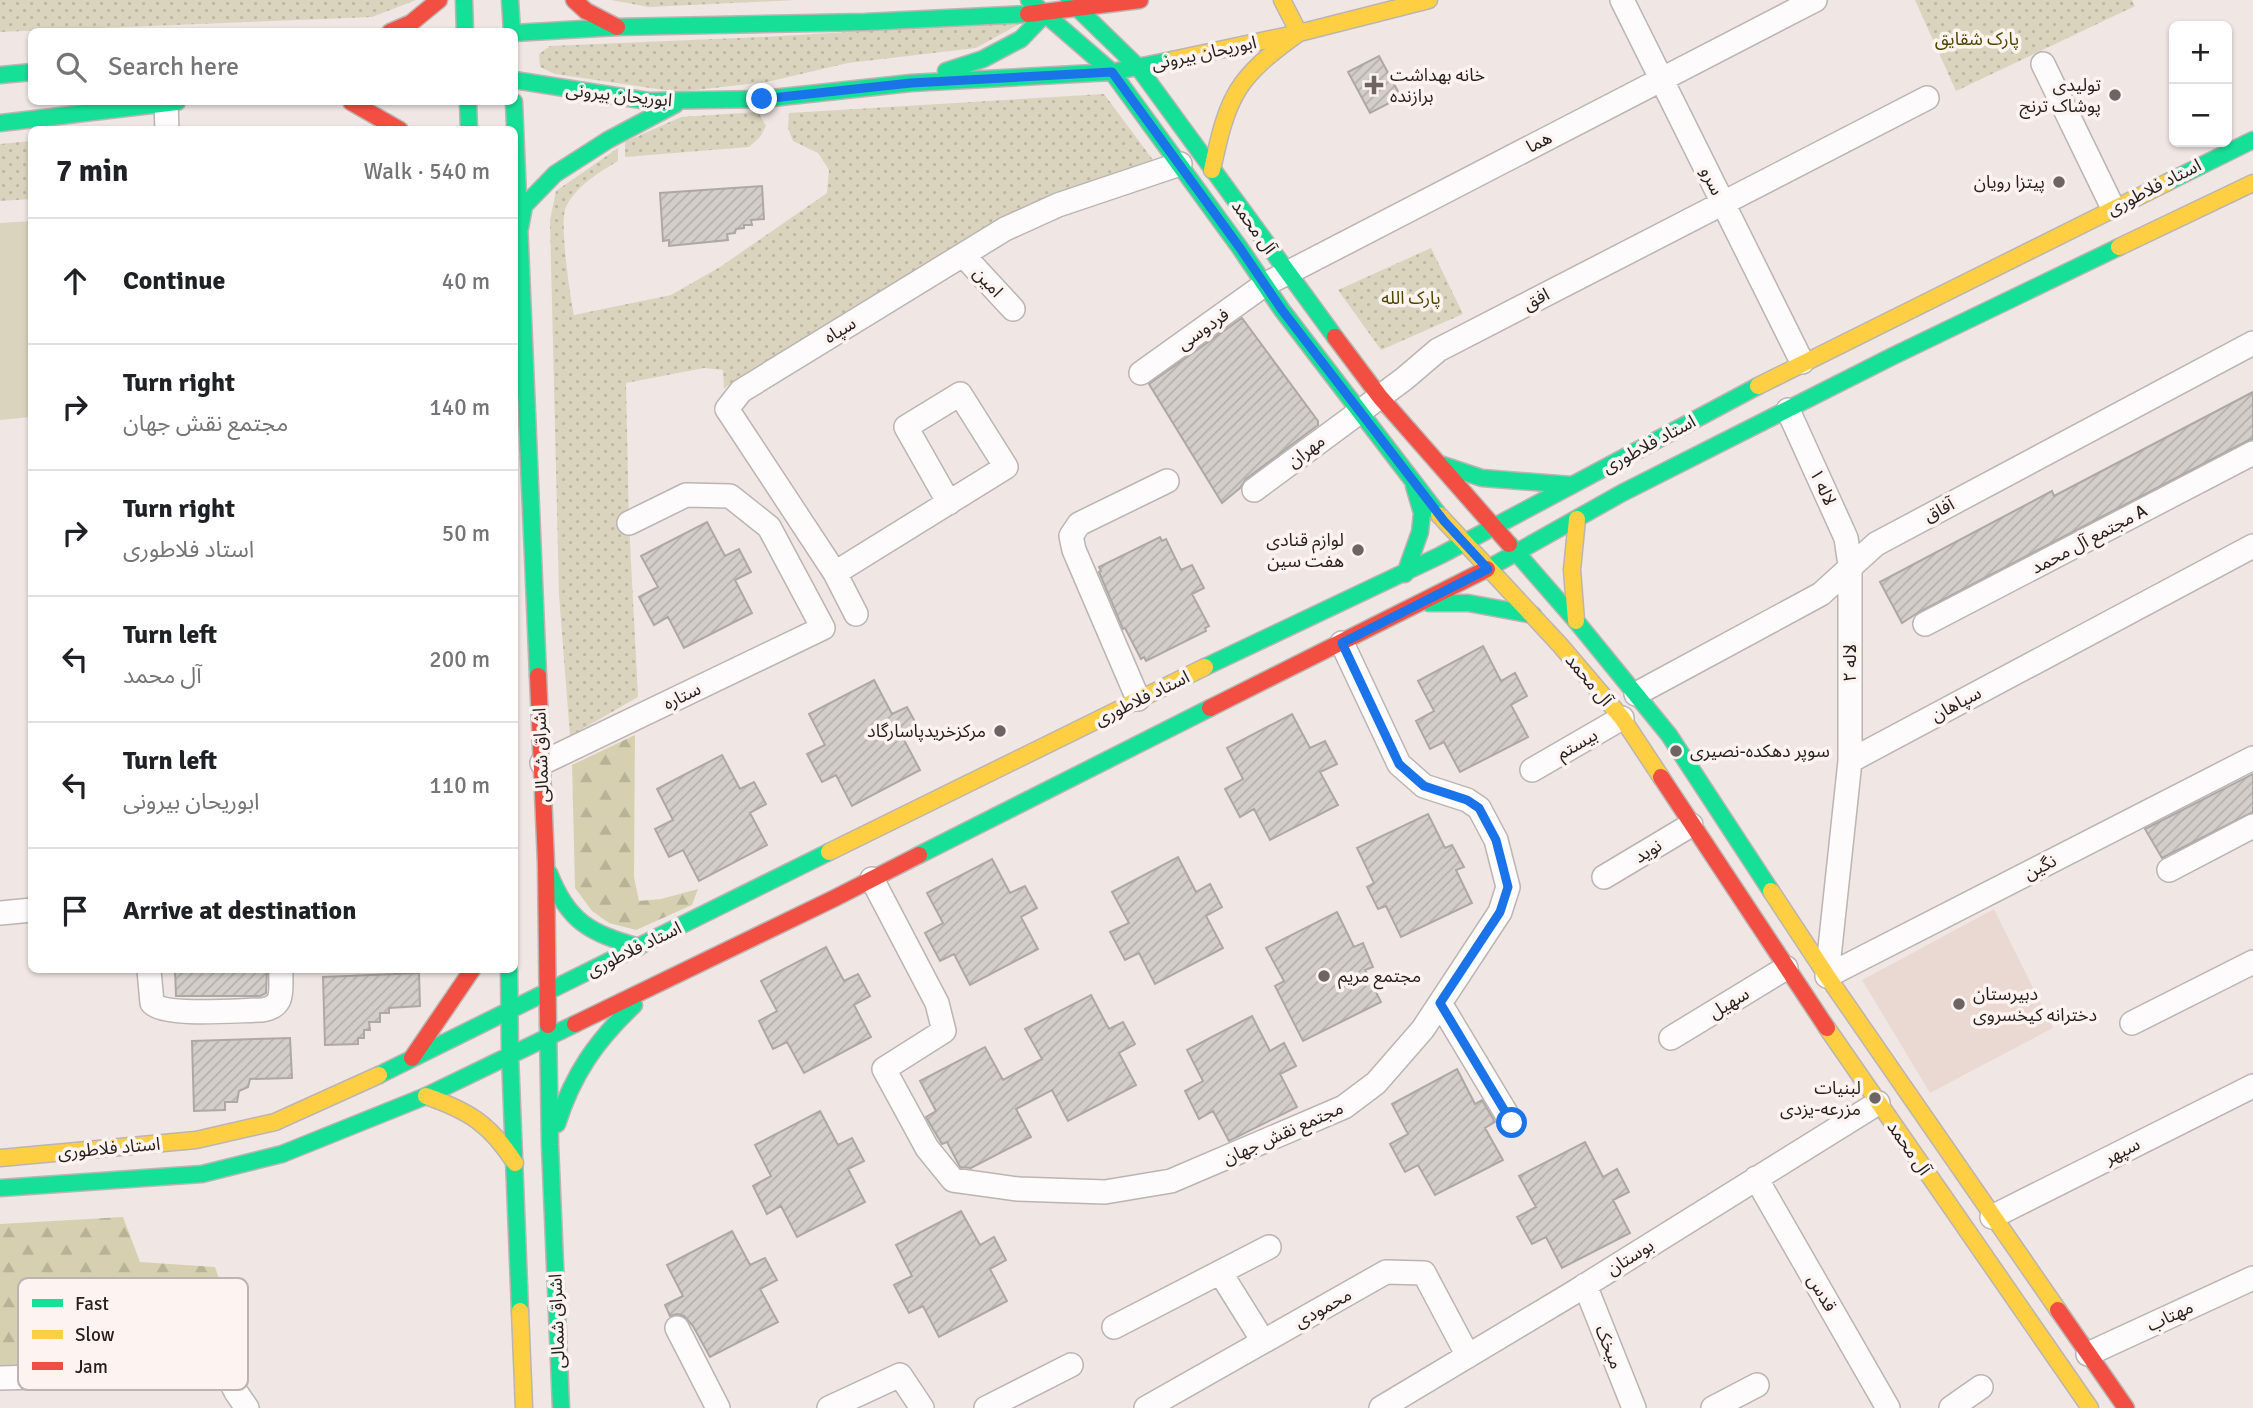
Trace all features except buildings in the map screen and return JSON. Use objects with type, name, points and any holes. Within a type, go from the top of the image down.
[{"type":"main road","points":[[399,28],[411,23],[439,0]]},
{"type":"main road","points":[[464,0],[465,28]]},
{"type":"main road","points":[[510,0],[513,28]]},
{"type":"main road","points":[[574,0],[586,11],[617,27]]},
{"type":"main road","name":"آل محمد","points":[[1029,0],[1044,7],[1112,72],[1264,285],[1413,482],[1464,543],[1532,615],[1622,718],[1786,968],[2090,1408]]},
{"type":"main road","points":[[518,32],[865,22],[1140,0]]},
{"type":"main road","points":[[1212,170],[1219,135],[1231,100],[1247,77],[1299,33],[1282,0]]},
{"type":"main road","name":"ابوریحان بیرونی","points":[[518,81],[648,101],[683,101],[762,99],[911,83],[1112,72],[1299,33],[1429,0]]},
{"type":"main road","name":"آل محمد","points":[[1073,4],[1138,67],[1286,273],[1380,397],[1576,621],[1670,735],[1827,976],[2126,1408]]},
{"type":"main road","points":[[865,22],[904,7]]},
{"type":"main road","points":[[911,83],[983,59],[1021,39],[1044,7]]},
{"type":"main road","points":[[0,75],[28,72]]},
{"type":"main road","points":[[518,236],[524,206],[555,174],[631,126],[683,101]]},
{"type":"main road","points":[[0,123],[147,105]]},
{"type":"main road","points":[[356,105],[393,126]]},
{"type":"main road","points":[[468,105],[469,126]]},
{"type":"main road","name":"اشراق شمالی","points":[[514,105],[515,126]]},
{"type":"main road","name":"استاد فلاطوری","points":[[0,1158],[196,1140],[275,1122],[355,1087],[1138,699],[1405,574],[1802,362],[2253,139]]},
{"type":"main road","name":"استاد فلاطوری","points":[[0,1188],[202,1174],[282,1154],[426,1096],[872,879],[1420,604],[1622,493],[1893,356],[2253,183]]},
{"type":"main road","name":"اشراق شمالی","points":[[518,236],[518,288],[546,863],[548,1038],[561,1408]]},
{"type":"main road","points":[[1440,464],[1482,478],[1572,485]]},
{"type":"main road","points":[[1405,574],[1420,532],[1422,513],[1413,482]]},
{"type":"main road","points":[[1576,621],[1571,583],[1577,519]]},
{"type":"main road","points":[[1420,604],[1451,601],[1481,604],[1532,615]]},
{"type":"main road","points":[[546,863],[556,893],[580,924],[606,938],[639,947]]},
{"type":"main road","points":[[411,1060],[470,973]]},
{"type":"main road","name":"اشراق شمالی","points":[[509,973],[509,1055],[516,1163],[524,1408]]},
{"type":"main road","points":[[551,1145],[564,1100],[578,1068],[617,1020],[655,986]]},
{"type":"main road","points":[[426,1096],[455,1105],[484,1121],[501,1139],[516,1163]]},
{"type":"street","name":"سرو","points":[[1622,0],[1802,362]]},
{"type":"street","name":"هما","points":[[1264,285],[1815,0]]},
{"type":"street","points":[[2043,64],[2113,208]]},
{"type":"street","name":"افق","points":[[1359,411],[1438,350],[1927,98]]},
{"type":"street","points":[[168,126],[171,105]]},
{"type":"street","name":"سپاه","points":[[856,614],[835,573],[727,409],[741,391],[1005,229],[1058,205],[1180,164]]},
{"type":"street","name":"امین","points":[[963,255],[1013,309]]},
{"type":"street","name":"فردوسی","points":[[1141,373],[1264,285]]},
{"type":"street","name":"آفاق","points":[[1636,694],[1821,594],[1876,544],[2253,343]]},
{"type":"street","points":[[835,573],[948,503],[1006,467],[960,394],[906,427],[948,503]]},
{"type":"street","name":"لاله ۱","points":[[1788,410],[1846,538],[1850,565]]},
{"type":"street","name":"مهران","points":[[1254,491],[1359,411]]},
{"type":"street","name":"مجتمع آل محمد A","points":[[1925,624],[2253,453]]},
{"type":"street","points":[[1138,699],[1073,550],[1071,537],[1079,524],[1167,481]]},
{"type":"street","name":"ستاره","points":[[542,763],[822,628],[769,527],[730,496],[686,495],[629,523]]},
{"type":"street","name":"سپاهان","points":[[1850,761],[2253,546]]},
{"type":"street","name":"لاله ۲","points":[[1850,565],[1850,761]]},
{"type":"street","name":"مجتمع نقش جهان","points":[[872,879],[937,1003],[944,1031],[884,1069],[927,1148],[953,1180],[1018,1189],[1105,1192],[1171,1181],[1344,1107],[1376,1083],[1423,1029],[1500,912],[1508,887],[1496,840],[1479,808],[1467,800],[1424,786],[1399,764],[1342,643]]},
{"type":"street","name":"بیستم","points":[[1532,770],[1622,718]]},
{"type":"street","name":"نگین","points":[[1827,976],[2253,758]]},
{"type":"street","points":[[1827,976],[1850,761]]},
{"type":"street","name":"نوید","points":[[1604,877],[1691,825]]},
{"type":"street","points":[[2169,870],[2253,826]]},
{"type":"street","points":[[0,913],[28,910]]},
{"type":"street","points":[[2132,1023],[2253,962]]},
{"type":"street","name":"سهیل","points":[[1671,1038],[1786,968]]},
{"type":"street","points":[[149,973],[152,1003],[155,1007],[172,1011],[261,1010],[274,1007],[279,1003],[281,973]]},
{"type":"street","points":[[1440,1003],[1512,1123]]},
{"type":"street","name":"سپهر","points":[[1992,1217],[2253,1086]]},
{"type":"street","name":"بوستان","points":[[1381,1408],[1878,1103]]},
{"type":"street","name":"قدس","points":[[1756,1178],[1888,1408]]},
{"type":"street","points":[[1114,1327],[1269,1247]]},
{"type":"street","points":[[1220,1272],[1264,1341]]},
{"type":"street","name":"محمودی","points":[[1146,1408],[1387,1272],[1424,1273],[1468,1356]]},
{"type":"street","name":"مهتاب","points":[[2088,1354],[2253,1278]]},
{"type":"street","name":"میخک","points":[[1585,1285],[1634,1408]]},
{"type":"street","points":[[677,1328],[719,1408]]},
{"type":"street","points":[[986,1408],[1071,1366]]},
{"type":"street","points":[[829,1408],[900,1376],[922,1408]]},
{"type":"street","points":[[0,1378],[18,1378]]},
{"type":"street","points":[[1713,1408],[1757,1385]]},
{"type":"street","points":[[1951,1408],[1982,1387]]},
{"type":"street","points":[[236,1390],[247,1408]]},
{"type":"shaded area","name":"دبیرستان دخترانه کیخسروی","points":[[1994,909],[2053,1028],[1930,1093],[1862,980]]},
{"type":"green space","points":[[0,0],[416,0],[372,17],[99,28],[28,28],[28,31],[0,32]]},
{"type":"green space","points":[[611,0],[797,0],[649,7]]},
{"type":"green space","name":"پارک شقایق","points":[[1915,0],[2132,0],[2135,6],[1956,91]]},
{"type":"green space","points":[[1023,22],[976,48],[848,63],[767,82],[678,92],[555,74],[540,67],[539,54],[550,46]]},
{"type":"green space","points":[[1104,94],[1153,160],[1029,204],[724,388],[723,370],[704,368],[626,383],[629,523],[638,697],[570,736],[559,595],[550,220],[556,191],[618,148],[618,161],[582,186],[566,207],[564,243],[574,315],[671,295],[720,267],[827,193],[829,170],[818,153],[793,141],[788,128],[789,113]]},
{"type":"green space","points":[[758,112],[766,126],[760,137],[749,147],[625,157],[625,142],[681,117]]},
{"type":"green space","points":[[28,141],[28,199],[0,201],[0,144]]},
{"type":"green space","points":[[28,221],[28,417],[0,420],[0,223]]},
{"type":"green space","name":"پارک الله","points":[[1431,248],[1463,314],[1381,350],[1338,290]]},
{"type":"green space","points":[[635,735],[634,877],[639,901],[661,899],[698,889],[692,905],[636,930],[609,923],[592,911],[575,888],[572,765]]},
{"type":"green space","points":[[123,1217],[140,1262],[215,1267],[219,1278],[18,1278],[18,1366],[0,1366],[0,1224]]},
{"type":"traffic: fast","points":[[464,0],[465,28]]},
{"type":"traffic: fast","points":[[510,0],[512,28]]},
{"type":"traffic: fast","points":[[1029,0],[1112,72],[1282,310],[1439,515]]},
{"type":"traffic: fast","points":[[1069,0],[1138,67],[1335,337]]},
{"type":"traffic: fast","points":[[946,71],[983,59],[1021,39],[1046,13]]},
{"type":"traffic: fast","points":[[518,33],[617,27],[865,22],[1028,14]]},
{"type":"traffic: fast","points":[[518,81],[648,101],[762,99],[911,83],[1112,72],[1172,60]]},
{"type":"traffic: fast","points":[[0,75],[28,72]]},
{"type":"traffic: fast","points":[[520,228],[524,206],[555,174],[608,140],[676,104]]},
{"type":"traffic: fast","points":[[0,123],[152,105]]},
{"type":"traffic: fast","points":[[468,105],[469,126]]},
{"type":"traffic: fast","points":[[514,105],[515,126]]},
{"type":"traffic: fast","points":[[2168,182],[2253,140]]},
{"type":"traffic: fast","points":[[518,198],[538,676]]},
{"type":"traffic: fast","points":[[1487,569],[1622,493],[1893,356],[2119,247]]},
{"type":"traffic: fast","points":[[1205,667],[1441,555],[1758,386]]},
{"type":"traffic: fast","points":[[1440,464],[1482,478],[1572,485]]},
{"type":"traffic: fast","points":[[1405,574],[1420,532],[1422,513],[1414,486]]},
{"type":"traffic: fast","points":[[1509,544],[1669,735],[1771,891]]},
{"type":"traffic: fast","points":[[1429,603],[1468,603],[1533,615]]},
{"type":"traffic: fast","points":[[919,855],[1210,708]]},
{"type":"traffic: fast","points":[[379,1075],[829,852]]},
{"type":"traffic: fast","points":[[549,873],[564,903],[583,923],[607,936],[639,947]]},
{"type":"traffic: fast","points":[[509,973],[520,1311]]},
{"type":"traffic: fast","points":[[557,1124],[570,1089],[587,1059],[634,1005]]},
{"type":"traffic: fast","points":[[0,1188],[202,1174],[282,1154],[426,1096],[575,1024]]},
{"type":"traffic: fast","points":[[548,1025],[561,1408]]},
{"type":"traffic: slow","points":[[1212,170],[1223,123],[1238,90],[1261,63],[1299,33],[1282,0]]},
{"type":"traffic: slow","points":[[1172,60],[1299,33],[1429,0]]},
{"type":"traffic: slow","points":[[1758,386],[2168,182]]},
{"type":"traffic: slow","points":[[2119,247],[2253,183]]},
{"type":"traffic: slow","points":[[1439,515],[1560,645],[1622,718],[1661,777]]},
{"type":"traffic: slow","points":[[1576,621],[1572,570],[1577,519]]},
{"type":"traffic: slow","points":[[829,852],[1205,667]]},
{"type":"traffic: slow","points":[[1771,891],[2058,1310]]},
{"type":"traffic: slow","points":[[1827,1028],[2090,1408]]},
{"type":"traffic: slow","points":[[0,1158],[196,1140],[275,1122],[379,1075]]},
{"type":"traffic: slow","points":[[426,1096],[455,1107],[477,1120],[497,1138],[515,1163]]},
{"type":"traffic: slow","points":[[520,1311],[524,1408]]},
{"type":"traffic: jam","points":[[399,28],[411,23],[439,0]]},
{"type":"traffic: jam","points":[[574,0],[586,11],[617,27]]},
{"type":"traffic: jam","points":[[1028,14],[1140,0]]},
{"type":"traffic: jam","points":[[356,105],[393,126]]},
{"type":"traffic: jam","points":[[1335,337],[1380,397],[1509,544]]},
{"type":"traffic: jam","points":[[1210,708],[1487,569]]},
{"type":"traffic: jam","points":[[538,676],[546,863],[548,1025]]},
{"type":"traffic: jam","points":[[1661,777],[1827,1028]]},
{"type":"traffic: jam","points":[[575,1024],[919,855]]},
{"type":"traffic: jam","points":[[412,1058],[470,973]]},
{"type":"traffic: jam","points":[[2058,1310],[2126,1408]]},
{"type":"place","name":"خانه بهداشت برازنده","points":[[1374,85]]},
{"type":"place","name":"تولیدی پوشاک ترنج","points":[[2115,95]]},
{"type":"place","name":"پیتزا رویان","points":[[2059,182]]},
{"type":"place","name":"لوازم قنادی هفت سین","points":[[1358,550]]},
{"type":"place","name":"مرکزخریدپاسارگاد","points":[[1000,731]]},
{"type":"place","name":"سوپر دهکده-نصیری","points":[[1676,751]]},
{"type":"place","name":"مجتمع مریم","points":[[1324,976]]},
{"type":"place","name":"دبیرستان دخترانه کیخسروی","points":[[1959,1004]]},
{"type":"place","name":"لبنیات مزرعه-یزدی","points":[[1875,1098]]},
{"type":"route","points":[[762,99],[911,83],[1112,72],[1282,310],[1444,521],[1488,569],[1342,643],[1399,764],[1424,786],[1467,800],[1479,808],[1496,840],[1508,887],[1500,912],[1440,1003],[1512,1123]]}]
